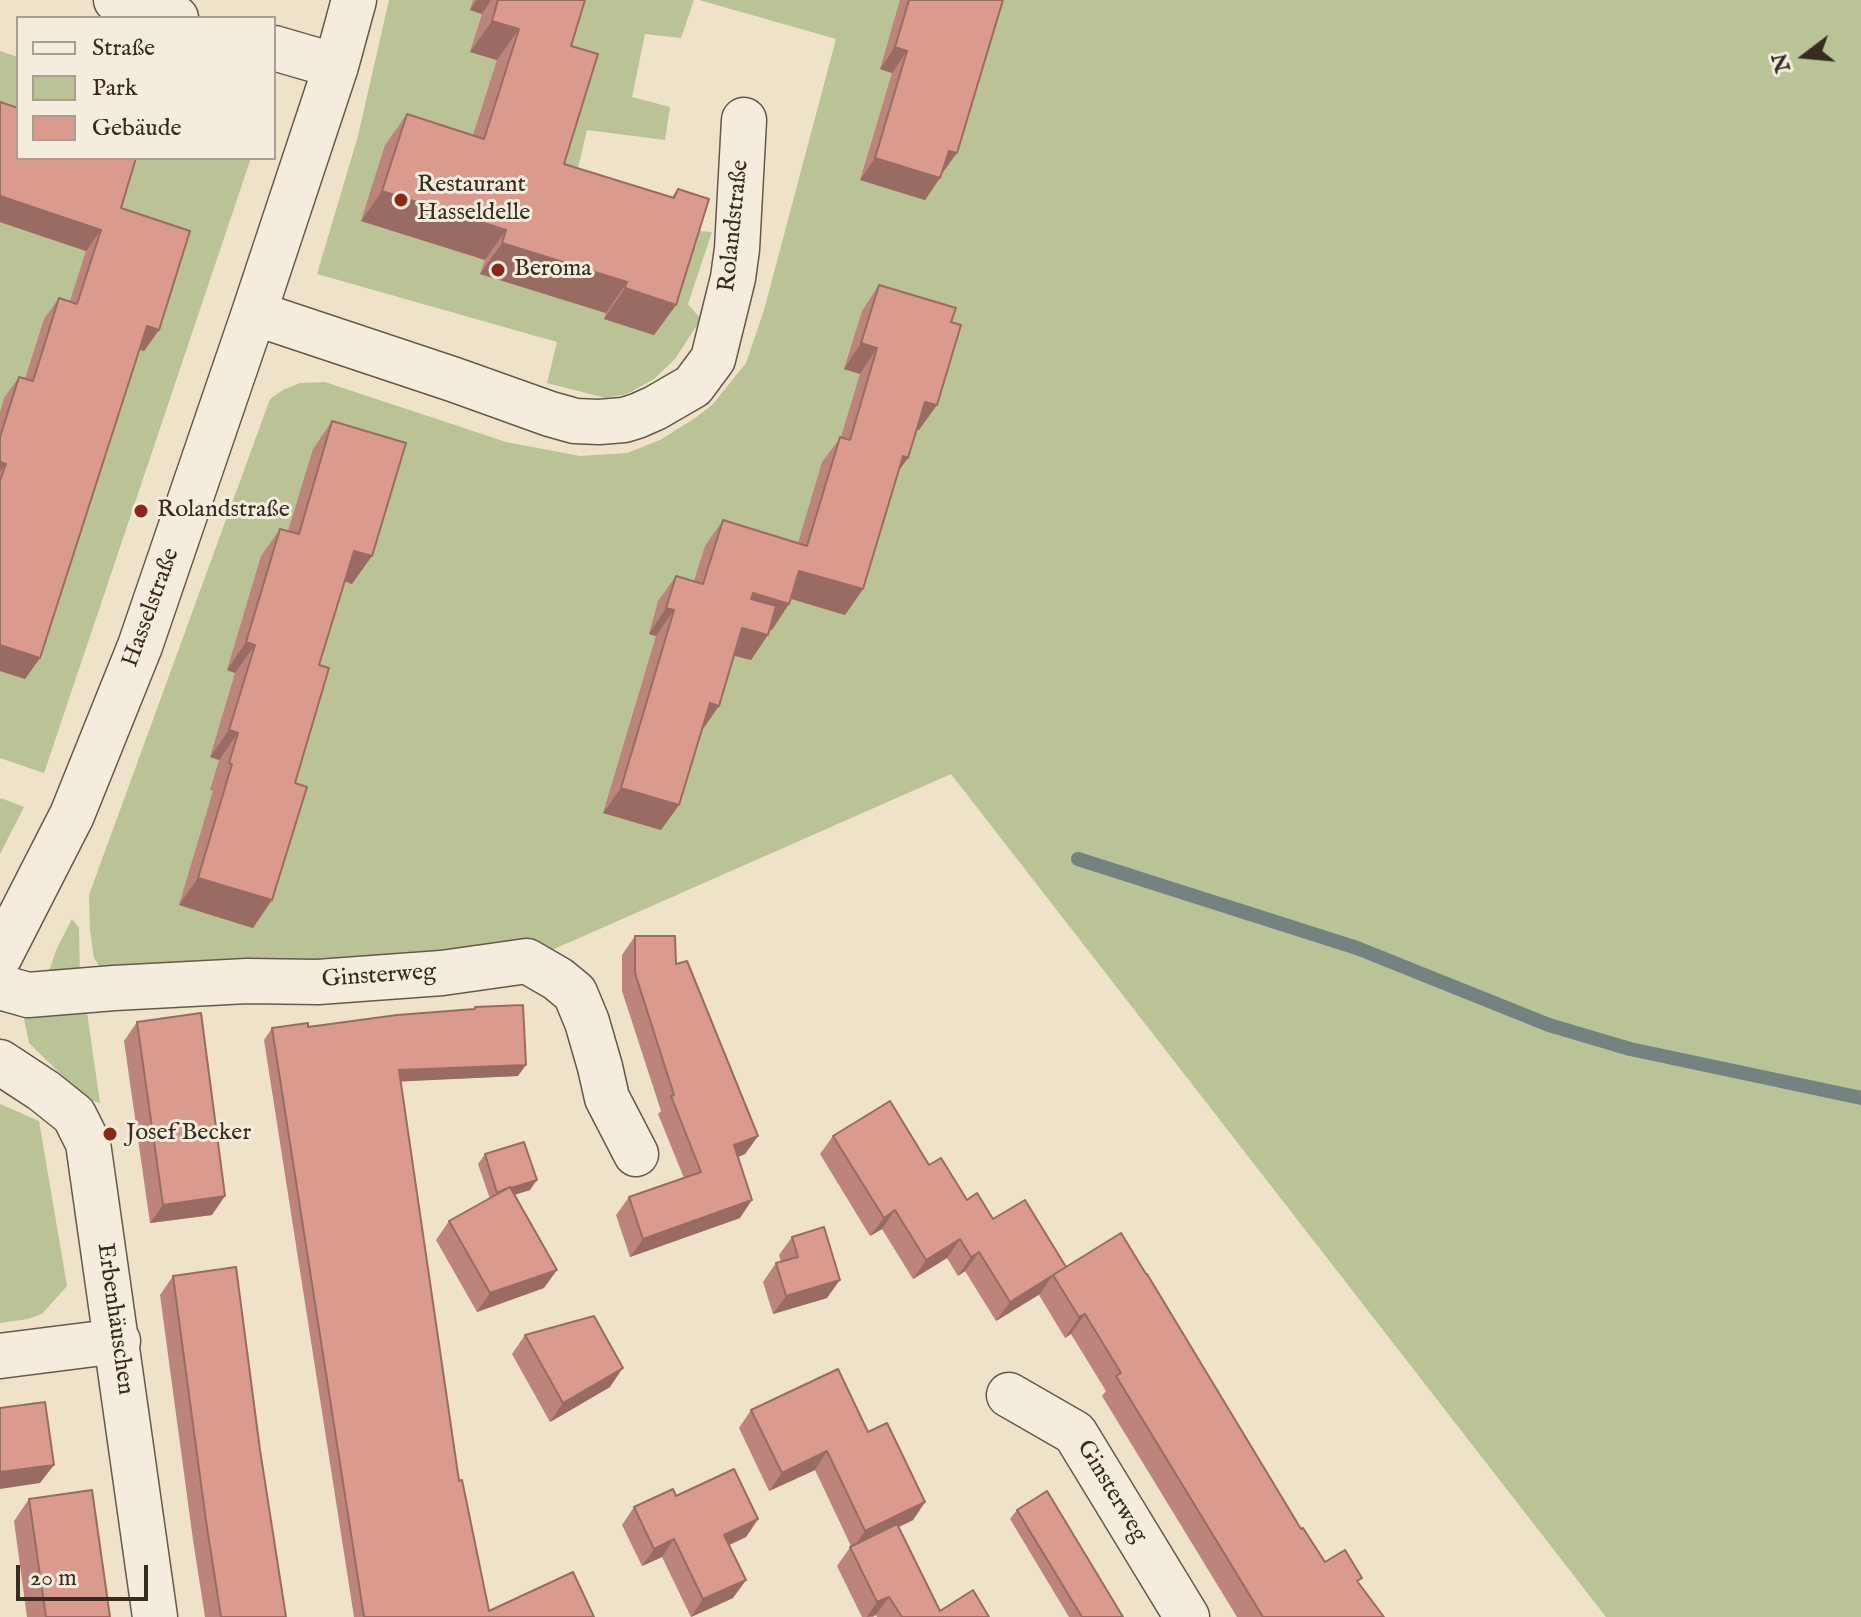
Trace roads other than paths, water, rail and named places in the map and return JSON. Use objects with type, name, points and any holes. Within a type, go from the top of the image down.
[{"type":"street","points":[[116,0],[169,16]]},
{"type":"street","name":"Hasselstraße","points":[[0,956],[72,815],[140,646],[336,66],[354,0]]},
{"type":"street","points":[[276,49],[336,66]]},
{"type":"street","name":"Rolandstraße","points":[[254,313],[575,421],[624,420],[637,416],[693,386],[713,359],[737,249],[744,120]]},
{"type":"street","name":"Ginsterweg","points":[[0,987],[28,995],[247,981],[318,982],[442,973],[527,961],[575,993],[587,1022],[607,1098],[636,1154]]},
{"type":"street","name":"Erbenhäuschen","points":[[0,1062],[74,1115],[88,1143],[155,1617]]},
{"type":"street","points":[[0,1356],[118,1341]]},
{"type":"street","name":"Ginsterweg","points":[[1009,1395],[1075,1433],[1187,1617]]},
{"type":"waterway","points":[[1078,859],[1357,948],[1549,1025],[1630,1049],[1861,1098]]},
{"type":"place","name":"Restaurant Hasseldelle","points":[[401,200]]},
{"type":"place","name":"Beroma","points":[[498,270]]},
{"type":"place","name":"Rolandstraße","points":[[141,511]]},
{"type":"place","name":"Josef Becker","points":[[110,1134]]}]
